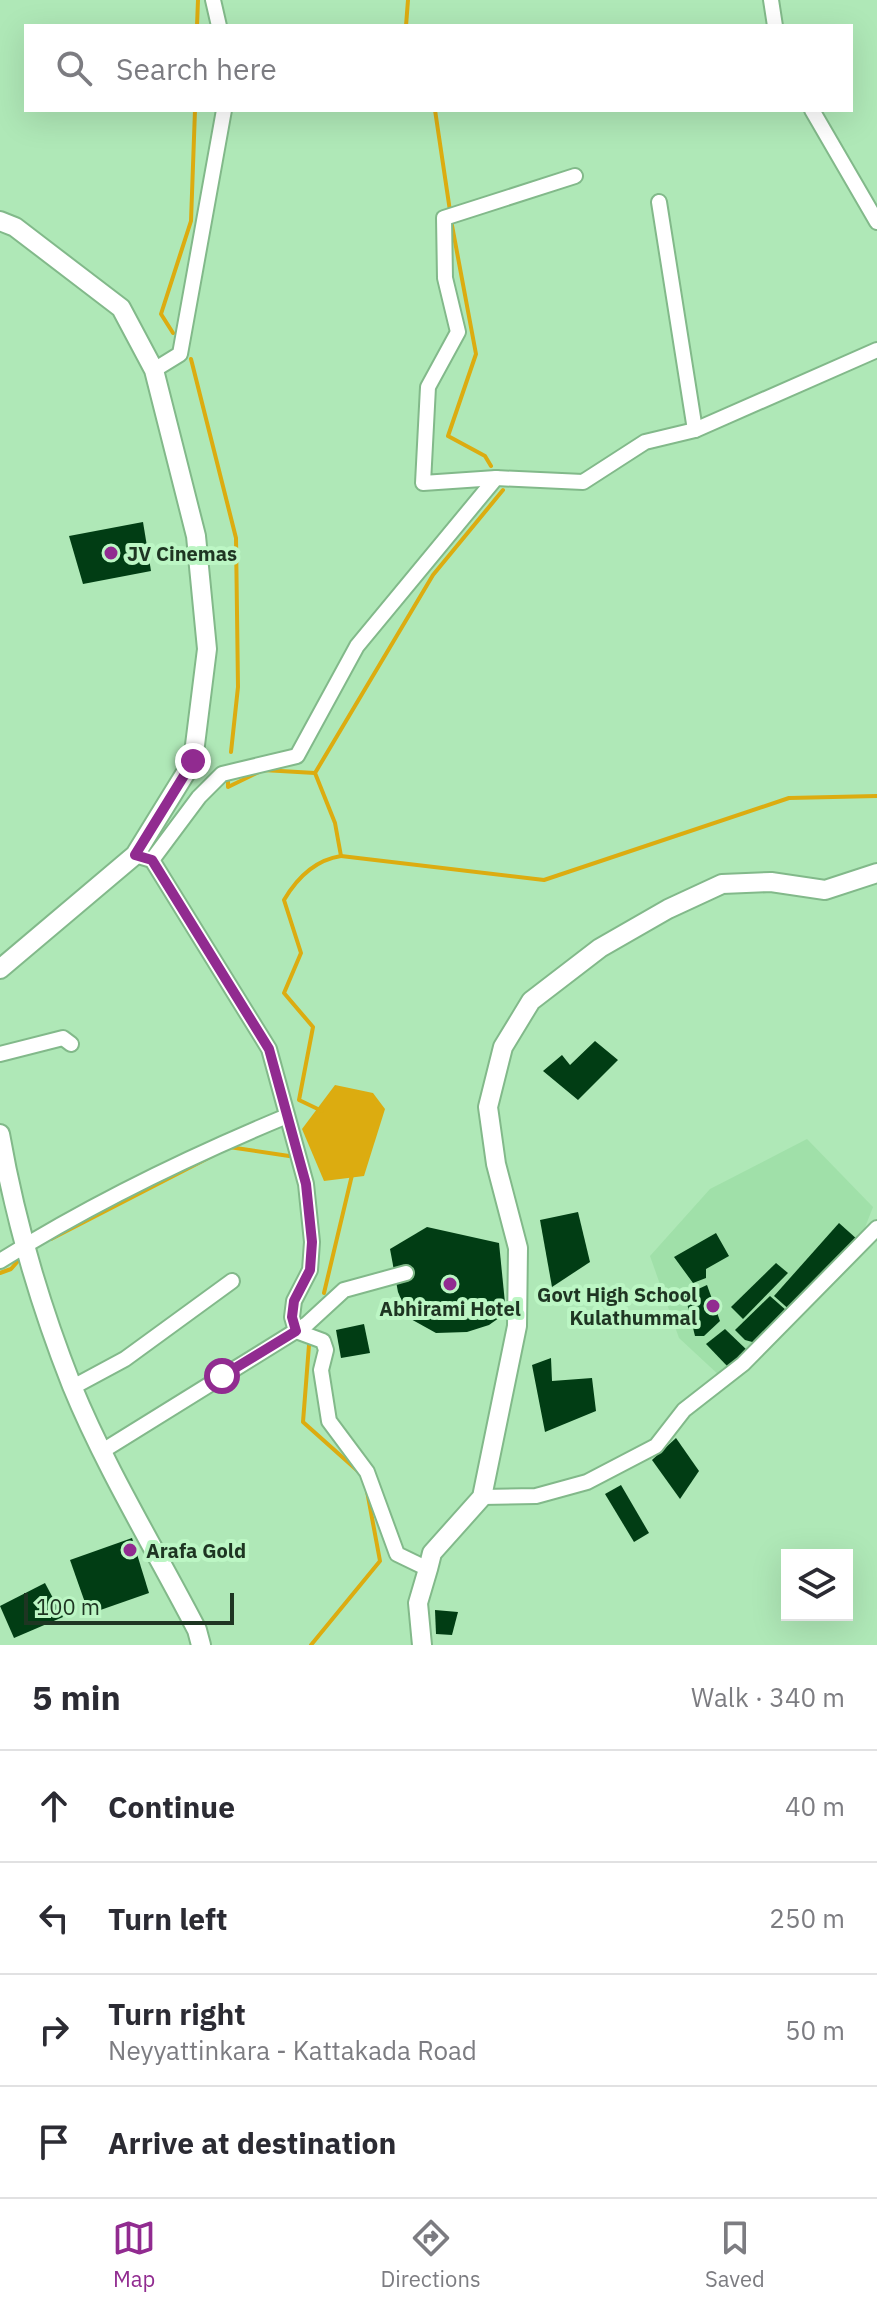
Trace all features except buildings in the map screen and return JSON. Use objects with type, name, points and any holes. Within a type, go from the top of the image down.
[{"type":"main road","points":[[0,221],[15,227],[121,308],[154,370],[196,536],[207,649],[193,761],[143,858],[0,969]]},
{"type":"main road","points":[[422,1645],[418,1603],[432,1553],[482,1497],[517,1326],[518,1248],[496,1164],[488,1107],[503,1047],[531,1001],[600,948],[668,909],[722,884],[771,882],[825,890],[877,873]]},
{"type":"main road","points":[[0,1134],[9,1187],[25,1245],[73,1387],[197,1630],[201,1645]]},
{"type":"street","points":[[213,0],[219,24]]},
{"type":"street","points":[[771,0],[775,24]]},
{"type":"street","points":[[154,370],[180,354],[224,112]]},
{"type":"street","points":[[813,112],[877,222]]},
{"type":"street","points":[[575,176],[444,218],[445,278],[458,332],[428,387],[423,483],[496,478],[583,482],[645,442],[695,430],[877,350]]},
{"type":"street","points":[[659,202],[695,430]]},
{"type":"street","points":[[296,1331],[292,1317],[294,1301],[310,1270],[312,1242],[306,1184],[269,1049],[143,858],[222,774],[297,756],[357,646],[496,478]]},
{"type":"street","points":[[0,1054],[63,1038],[71,1044]]},
{"type":"street","points":[[0,1261],[80,1213],[287,1116]]},
{"type":"street","points":[[482,1497],[536,1496],[574,1485],[656,1446],[684,1410],[743,1364],[877,1228]]},
{"type":"street","points":[[104,1450],[296,1331],[344,1290],[406,1273]]},
{"type":"street","points":[[73,1387],[125,1359],[232,1281]]},
{"type":"street","points":[[296,1331],[323,1341],[326,1350],[321,1370],[329,1421],[367,1472],[397,1554],[428,1569]]},
{"type":"shaded area","points":[[335,1085],[373,1093],[385,1109],[364,1176],[324,1181],[302,1129]]},
{"type":"shaded area","points":[[807,1139],[873,1207],[862,1235],[721,1377],[679,1338],[650,1256],[710,1189]]},
{"type":"waterway","points":[[197,24],[198,0]]},
{"type":"waterway","points":[[406,24],[408,0]]},
{"type":"waterway","points":[[173,333],[161,314],[191,221],[195,112]]},
{"type":"waterway","points":[[435,112],[450,211]]},
{"type":"waterway","points":[[451,220],[476,354],[448,436],[485,456],[491,466]]},
{"type":"waterway","points":[[191,359],[236,538],[238,687],[231,752]]},
{"type":"waterway","points":[[322,1111],[299,1100],[313,1027],[284,993],[301,953],[284,900],[308,871],[323,861],[341,856],[335,823],[315,773],[433,575],[503,490]]},
{"type":"waterway","points":[[228,778],[228,787],[263,770],[315,773]]},
{"type":"waterway","points":[[341,856],[544,880],[789,798],[877,796]]},
{"type":"waterway","points":[[229,1147],[289,1156]]},
{"type":"waterway","points":[[51,1239],[214,1155]]},
{"type":"waterway","points":[[324,1293],[352,1175]]},
{"type":"waterway","points":[[0,1273],[11,1269],[18,1261]]},
{"type":"waterway","points":[[309,1345],[303,1422],[359,1472]]},
{"type":"waterway","points":[[311,1645],[380,1561],[367,1491]]},
{"type":"place","name":"JV Cinemas","points":[[111,553]]},
{"type":"place","name":"Abhirami Hotel","points":[[450,1284]]},
{"type":"place","name":"Govt High School Kulathummal","points":[[713,1306]]},
{"type":"place","name":"Arafa Gold","points":[[130,1550]]},
{"type":"route","points":[[193,761],[135,855],[152,860],[269,1049],[306,1184],[312,1242],[310,1270],[294,1301],[292,1317],[296,1331],[222,1376]]}]
